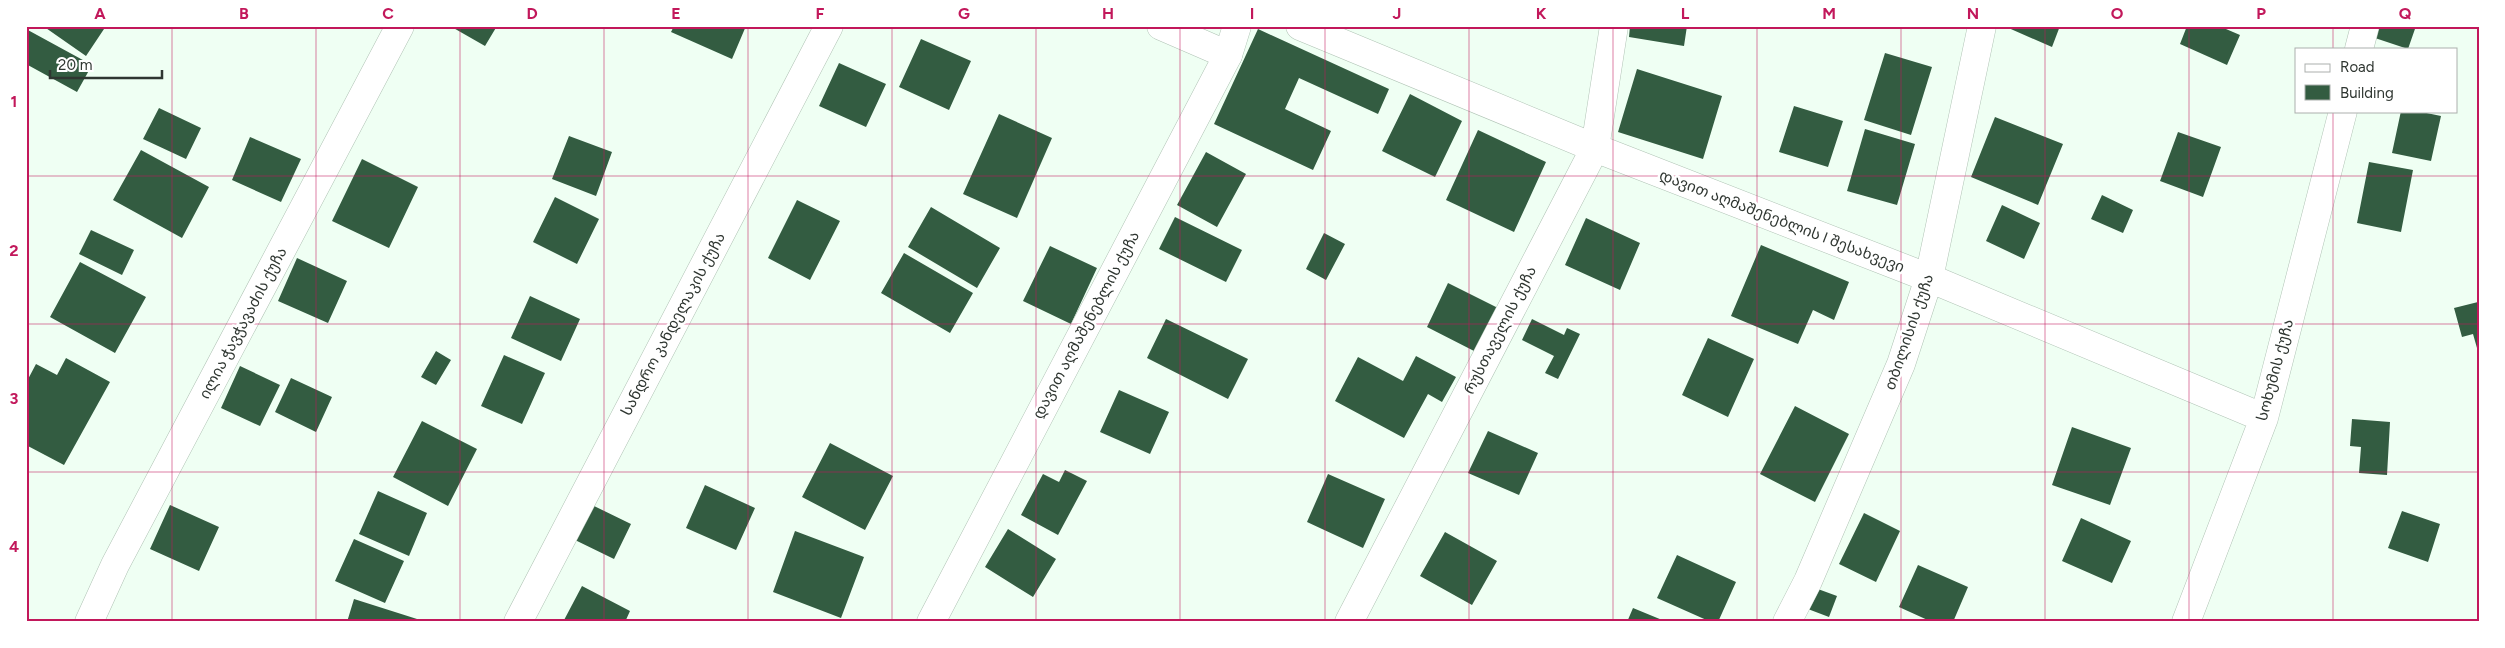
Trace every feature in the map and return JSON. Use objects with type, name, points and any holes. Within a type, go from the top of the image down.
[{"type":"street","name":"ილია ჭავჭავაძის ქუჩა","points":[[89,622],[120,556],[400,26]]},
{"type":"street","name":"სანდრო კანდელაკის ქუჩა","points":[[518,622],[829,26]]},
{"type":"street","points":[[1161,26],[1228,55]]},
{"type":"street","name":"დავით აღმაშენებლის ქუჩა","points":[[931,622],[1228,55],[1237,26]]},
{"type":"street","name":"დავით აღმაშენებლის I შესახვევი","points":[[1300,26],[1595,148],[1929,278],[2264,418]]},
{"type":"street","name":"რუსთაველის ქუჩა","points":[[1349,622],[1595,148],[1614,26]]},
{"type":"street","name":"თბილისის ქუჩა","points":[[1787,622],[1808,581],[1901,364],[1929,278],[1982,26]]},
{"type":"street","points":[[2359,48],[2365,26]]},
{"type":"street","name":"სოხუმის ქუჩა","points":[[2186,622],[2264,418],[2343,112]]},
{"type":"building","points":[[43,26],[106,26],[86,56]]},
{"type":"building","points":[[450,26],[497,26],[485,46]]},
{"type":"building","points":[[674,26],[746,26],[732,59],[671,32]]},
{"type":"building","points":[[1630,26],[1687,26],[1684,46],[1629,37]]},
{"type":"building","points":[[2004,26],[2060,26],[2052,47]]},
{"type":"building","points":[[2187,26],[2219,26],[2240,35],[2227,65],[2180,44]]},
{"type":"building","points":[[2369,26],[2416,26],[2408,48],[2366,35]]},
{"type":"building","points":[[26,29],[92,65],[77,92],[26,64]]},
{"type":"building","points":[[1258,29],[1389,89],[1378,114],[1299,78],[1285,109],[1331,131],[1313,170],[1214,124]]},
{"type":"building","points":[[921,39],[971,61],[949,110],[899,87]]},
{"type":"building","points":[[1885,53],[1932,67],[1911,135],[1864,120]]},
{"type":"building","points":[[839,63],[886,84],[866,127],[819,106]]},
{"type":"building","points":[[1637,69],[1722,96],[1703,159],[1618,132]]},
{"type":"building","points":[[1410,94],[1462,121],[1435,177],[1382,151]]},
{"type":"building","points":[[1794,106],[1843,121],[1828,167],[1779,152]]},
{"type":"building","points":[[159,108],[201,128],[186,159],[143,139]]},
{"type":"building","points":[[2401,112],[2422,112],[2441,116],[2431,161],[2392,153]]},
{"type":"building","points":[[999,114],[1052,138],[1017,218],[963,194]]},
{"type":"building","points":[[1995,117],[2063,144],[2038,205],[1971,177]]},
{"type":"building","points":[[1865,129],[1915,144],[1897,205],[1847,191]]},
{"type":"building","points":[[1478,130],[1546,162],[1514,232],[1446,200]]},
{"type":"building","points":[[2178,132],[2221,147],[2203,197],[2160,181]]},
{"type":"building","points":[[569,136],[612,152],[596,196],[552,179]]},
{"type":"building","points":[[250,137],[301,159],[281,202],[232,180]]},
{"type":"building","points":[[141,150],[209,187],[182,238],[113,200]]},
{"type":"building","points":[[1206,152],[1246,174],[1217,227],[1177,205]]},
{"type":"building","points":[[362,159],[418,187],[389,248],[332,221]]},
{"type":"building","points":[[2369,162],[2413,170],[2401,232],[2357,223]]},
{"type":"building","points":[[2102,195],[2133,210],[2123,233],[2091,219]]},
{"type":"building","points":[[555,197],[599,219],[577,264],[533,242]]},
{"type":"building","points":[[797,200],[840,221],[810,280],[768,258]]},
{"type":"building","points":[[2002,205],[2040,223],[2024,259],[1986,241]]},
{"type":"building","points":[[931,207],[1000,248],[977,288],[908,247]]},
{"type":"building","points":[[1175,217],[1242,250],[1226,282],[1159,249]]},
{"type":"building","points":[[1586,218],[1640,243],[1620,290],[1565,265]]},
{"type":"building","points":[[91,230],[134,250],[122,275],[79,254]]},
{"type":"building","points":[[1324,233],[1345,244],[1326,280],[1306,269]]},
{"type":"building","points":[[1761,245],[1849,282],[1834,320],[1813,310],[1798,344],[1731,316]]},
{"type":"building","points":[[1050,246],[1097,268],[1071,324],[1023,301]]},
{"type":"building","points":[[904,253],[973,293],[950,333],[881,293]]},
{"type":"building","points":[[297,258],[347,281],[328,323],[278,301]]},
{"type":"building","points":[[80,262],[146,297],[115,353],[50,317]]},
{"type":"building","points":[[1448,283],[1498,308],[1476,352],[1427,327]]},
{"type":"building","points":[[530,296],[580,319],[561,361],[511,338]]},
{"type":"building","points":[[2478,302],[2479,347],[2477,348],[2473,334],[2462,337],[2454,308]]},
{"type":"building","points":[[1166,319],[1248,359],[1228,399],[1147,358]]},
{"type":"building","points":[[1532,319],[1564,335],[1567,328],[1580,334],[1558,379],[1545,373],[1554,356],[1522,340]]},
{"type":"building","points":[[1708,338],[1754,359],[1728,417],[1682,395]]},
{"type":"building","points":[[436,351],[451,360],[436,385],[421,377]]},
{"type":"building","points":[[504,355],[545,373],[522,424],[481,406]]},
{"type":"building","points":[[1416,356],[1456,377],[1442,402],[1428,394],[1404,438],[1335,401],[1358,357],[1403,381]]},
{"type":"building","points":[[66,358],[110,382],[64,465],[26,445],[26,383],[36,364],[57,375]]},
{"type":"building","points":[[240,366],[280,385],[260,426],[221,408]]},
{"type":"building","points":[[291,378],[332,397],[316,432],[275,412]]},
{"type":"building","points":[[1119,390],[1169,412],[1150,454],[1100,432]]},
{"type":"building","points":[[1795,406],[1849,434],[1815,502],[1760,474]]},
{"type":"building","points":[[2352,419],[2390,422],[2387,475],[2359,473],[2361,447],[2350,446]]},
{"type":"building","points":[[422,421],[477,449],[448,506],[393,477]]},
{"type":"building","points":[[2072,427],[2131,448],[2110,505],[2052,485]]},
{"type":"building","points":[[1488,431],[1538,453],[1519,495],[1468,473]]},
{"type":"building","points":[[830,443],[893,476],[865,530],[802,497]]},
{"type":"building","points":[[1065,470],[1087,481],[1058,535],[1021,515],[1043,474],[1059,482]]},
{"type":"building","points":[[1328,474],[1385,499],[1363,548],[1307,522]]},
{"type":"building","points":[[705,485],[755,508],[736,550],[686,528]]},
{"type":"building","points":[[378,491],[427,513],[409,556],[359,534]]},
{"type":"building","points":[[170,505],[219,527],[199,571],[150,549]]},
{"type":"building","points":[[592,505],[631,524],[614,559],[575,540]]},
{"type":"building","points":[[2402,511],[2440,524],[2428,562],[2388,548]]},
{"type":"building","points":[[1864,513],[1900,531],[1876,582],[1839,564]]},
{"type":"building","points":[[2081,518],[2131,541],[2112,583],[2062,561]]},
{"type":"building","points":[[1008,529],[1056,559],[1033,597],[985,567]]},
{"type":"building","points":[[795,531],[864,557],[841,618],[773,592]]},
{"type":"building","points":[[1445,532],[1497,561],[1472,605],[1420,576]]},
{"type":"building","points":[[354,539],[404,561],[385,603],[335,581]]},
{"type":"building","points":[[1677,555],[1736,582],[1718,622],[1711,622],[1657,598]]},
{"type":"building","points":[[1918,565],[1968,587],[1953,622],[1932,622],[1899,607]]},
{"type":"building","points":[[1807,585],[1837,596],[1829,617],[1800,606]]},
{"type":"building","points":[[582,586],[630,611],[625,622],[563,622]]},
{"type":"building","points":[[354,599],[417,619],[417,622],[347,622]]},
{"type":"building","points":[[1633,608],[1667,622],[1627,622]]}]
